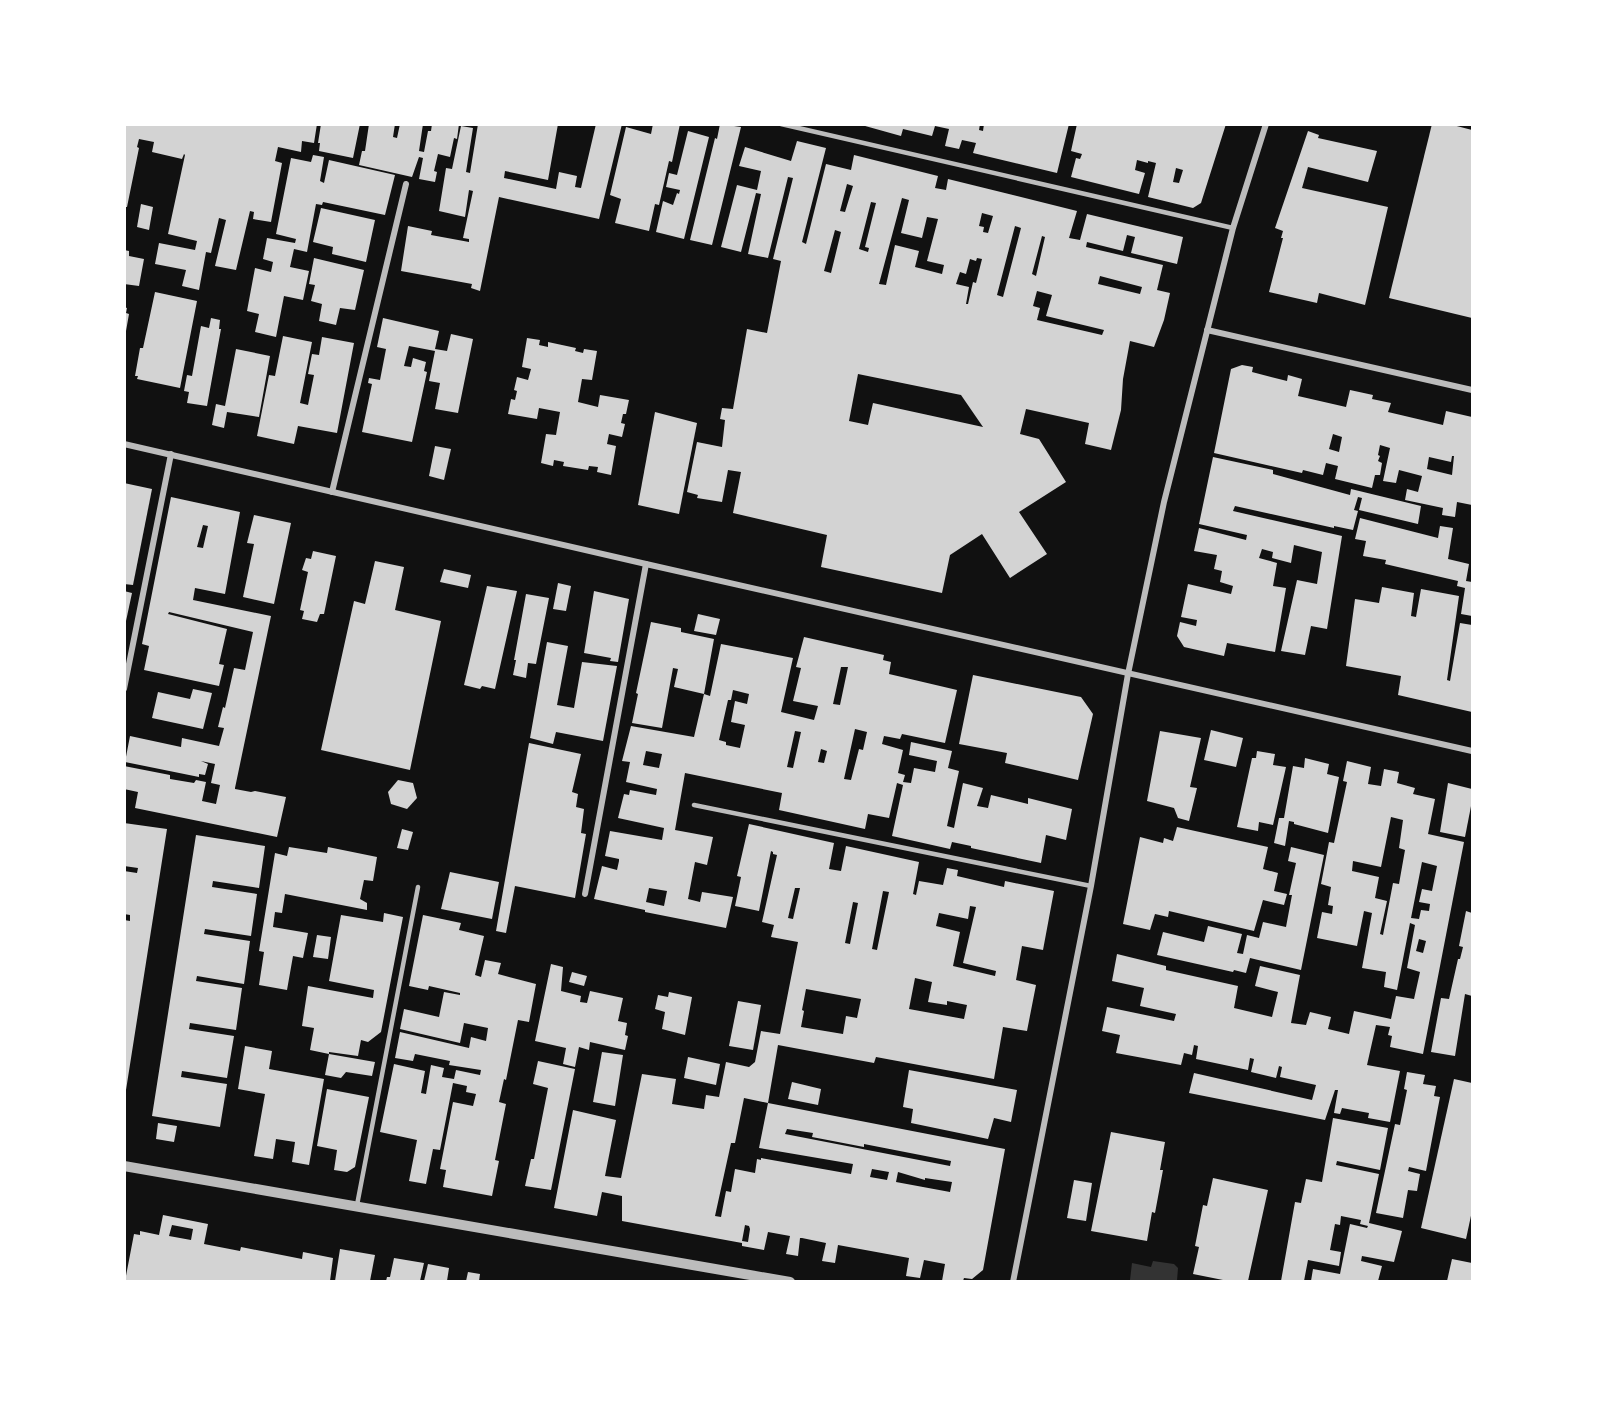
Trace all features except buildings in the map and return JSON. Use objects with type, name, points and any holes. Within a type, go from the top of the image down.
[{"type":"street","points":[[1013,1281],[1092,886],[1128,674],[1164,502],[1233,228],[1266,124]]},
{"type":"street","points":[[332,492],[406,184]]},
{"type":"street","points":[[1207,330],[1473,390]]},
{"type":"street","points":[[124,444],[1473,751]]},
{"type":"street","points":[[124,689],[171,454]]},
{"type":"street","points":[[585,894],[646,564]]},
{"type":"street","points":[[124,1166],[790,1281]]},
{"type":"lane","points":[[780,124],[1233,228]]},
{"type":"lane","points":[[694,805],[1092,886]]},
{"type":"lane","points":[[357,1205],[418,887]]},
{"type":"shaded area","points":[[1153,1261],[1174,1264],[1178,1268],[1177,1281],[1130,1280],[1132,1263],[1151,1267]]}]
